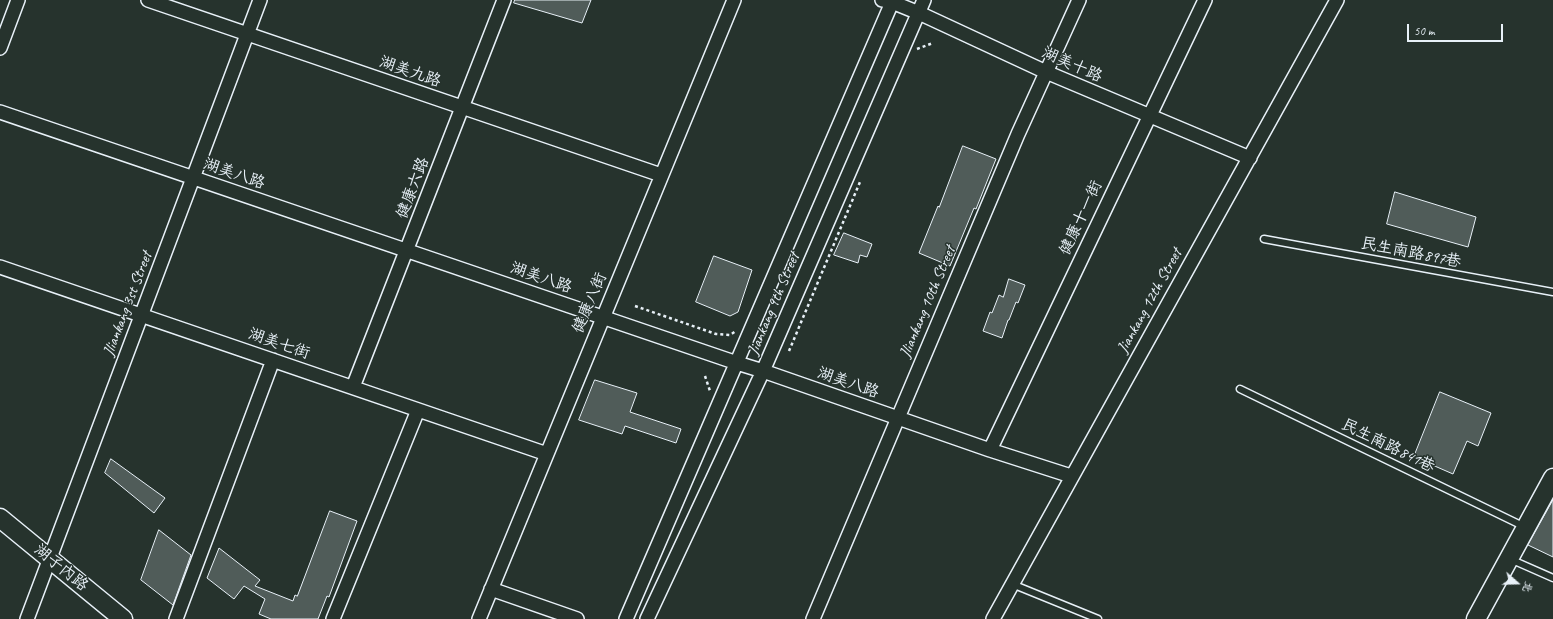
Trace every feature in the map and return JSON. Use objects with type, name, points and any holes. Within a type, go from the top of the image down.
[{"type":"main road","points":[[1476,619],[1553,478]]},
{"type":"main road","name":"湖子內路","points":[[0,518],[123,619]]},
{"type":"street","points":[[0,48],[18,0]]},
{"type":"street","name":"湖美九路","points":[[148,0],[661,175]]},
{"type":"street","name":"Jliankang 3st Street","points":[[27,619],[260,0]]},
{"type":"street","name":"健康六路","points":[[353,388],[504,0]]},
{"type":"street","name":"健康八街","points":[[478,619],[734,0]]},
{"type":"street","name":"Jiankang 9th Street","points":[[647,619],[763,371],[924,0]]},
{"type":"street","name":"Jliankang 10th Street","points":[[813,619],[1018,134],[1079,0]]},
{"type":"street","name":"健康十一街","points":[[990,450],[1148,116],[1205,0]]},
{"type":"street","name":"Jiankang 12th Street","points":[[993,619],[1071,476],[1337,0]]},
{"type":"street","points":[[626,619],[889,1]]},
{"type":"street","name":"湖美十路","points":[[889,1],[1046,72],[1250,158]]},
{"type":"street","name":"湖美八路","points":[[0,112],[763,371],[990,450],[1071,476]]},
{"type":"street","name":"湖美七街","points":[[0,267],[547,454]]},
{"type":"street","points":[[176,619],[273,360]]},
{"type":"street","points":[[333,619],[418,410]]},
{"type":"street","points":[[491,589],[577,619]]},
{"type":"lane","name":"民生南路897巷","points":[[1264,239],[1553,292]]},
{"type":"lane","name":"民生南路841巷","points":[[1240,389],[1525,527]]},
{"type":"lane","points":[[1508,559],[1553,578]]},
{"type":"lane","points":[[1012,584],[1098,619]]},
{"type":"lane","points":[[1076,619],[1080,612]]},
{"type":"path","points":[[913,56],[916,49],[933,43]]},
{"type":"path","points":[[789,351],[862,178]]},
{"type":"path","points":[[635,306],[716,334],[730,336],[739,327]]},
{"type":"building","points":[[515,0],[591,0],[582,23],[514,3]]},
{"type":"building","points":[[963,146],[996,159],[976,209],[974,208],[950,266],[919,253]]},
{"type":"building","points":[[1395,192],[1476,217],[1468,247],[1387,224]]},
{"type":"building","points":[[844,233],[872,244],[867,257],[860,255],[858,263],[834,255]]},
{"type":"building","points":[[714,256],[752,270],[738,312],[730,316],[696,302]]},
{"type":"building","points":[[1009,279],[1025,285],[1018,303],[1016,302],[1008,320],[1002,338],[983,331],[990,312],[992,313],[999,295],[1003,297]]},
{"type":"building","points":[[595,380],[637,393],[630,412],[681,429],[676,443],[625,426],[622,434],[579,420]]},
{"type":"building","points":[[1440,392],[1491,413],[1478,446],[1467,441],[1453,474],[1414,457]]},
{"type":"building","points":[[111,459],[165,498],[154,513],[105,473]]},
{"type":"building","points":[[1553,500],[1553,557],[1528,545]]},
{"type":"building","points":[[330,511],[357,521],[329,597],[327,596],[318,619],[271,619],[259,614],[265,599],[244,586],[234,599],[207,578],[219,548],[260,580],[255,586],[293,601],[295,595],[297,596]]},
{"type":"building","points":[[159,530],[191,555],[173,605],[141,580]]}]
